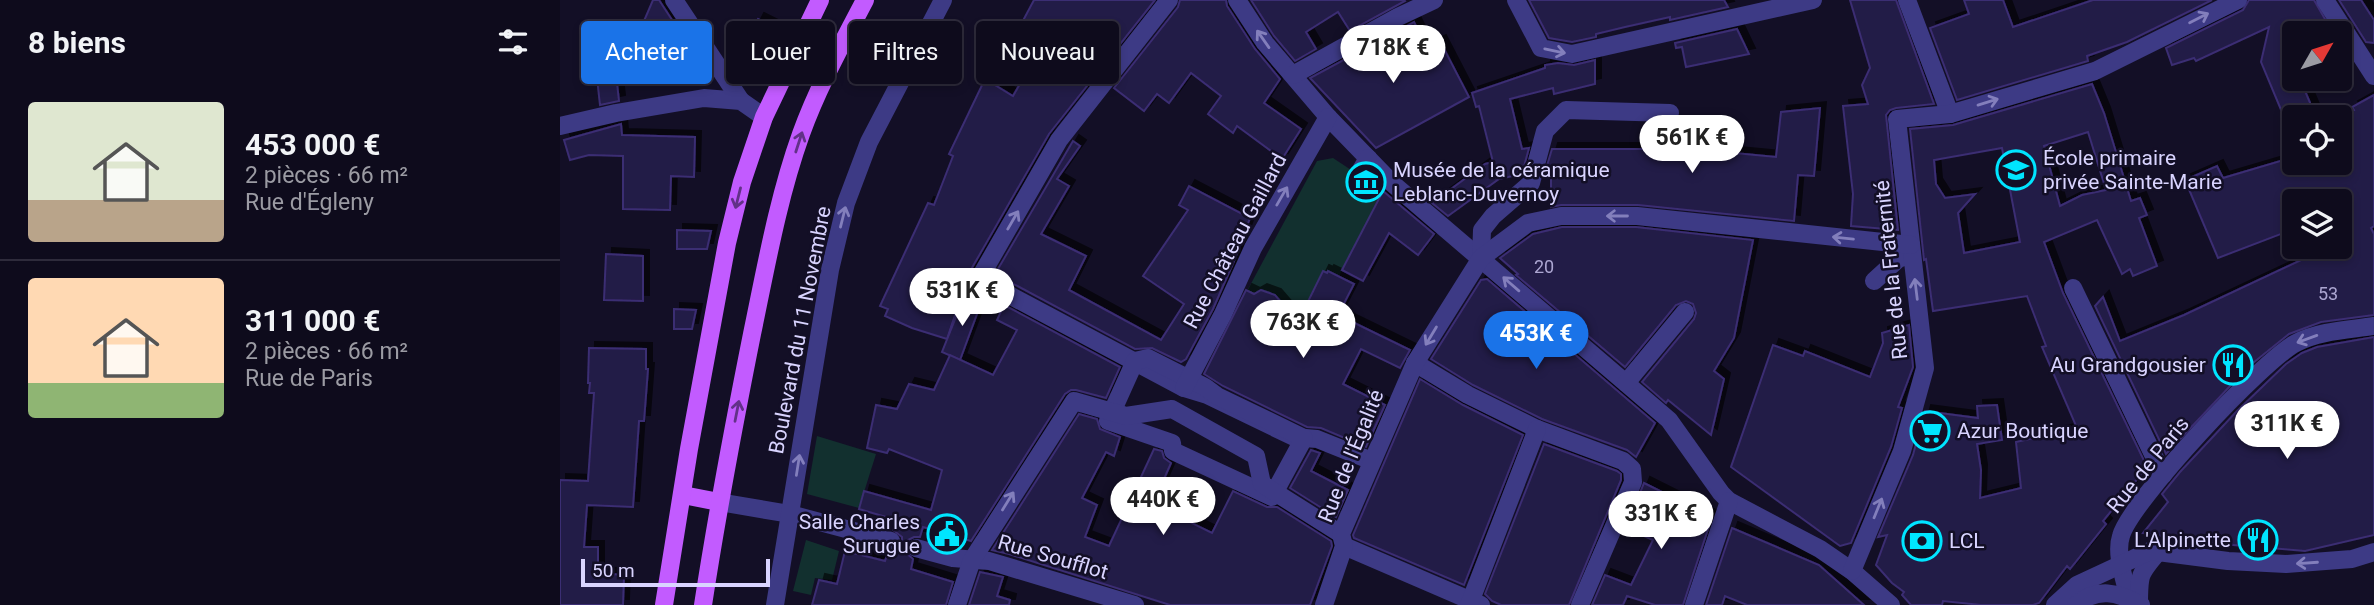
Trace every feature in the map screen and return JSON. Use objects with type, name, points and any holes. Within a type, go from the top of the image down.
[{"type":"main road","points":[[664,605],[727,243],[742,183],[764,117],[820,0]]},
{"type":"main road","name":"Boulevard du 11 Novembre","points":[[703,605],[719,502],[767,260],[786,180],[827,72],[865,0]]},
{"type":"main road","points":[[683,495],[719,502]]},
{"type":"street","points":[[674,0],[741,101],[764,117]]},
{"type":"street","name":"Boulevard du 11 Novembre","points":[[775,605],[830,270],[846,203],[869,142],[943,0]]},
{"type":"street","points":[[1169,0],[1059,140],[978,279],[1135,361],[1186,383],[1294,437],[1317,439],[1372,461]]},
{"type":"street","points":[[1237,0],[1265,43],[1328,117],[1393,184],[1674,425],[1714,485],[1729,501],[1820,549],[1852,571],[1890,605]]},
{"type":"street","points":[[1293,75],[1434,0]]},
{"type":"street","points":[[1516,0],[1541,48],[1572,54],[1813,0]]},
{"type":"street","points":[[1907,0],[1950,114],[2095,71],[2238,0]]},
{"type":"street","points":[[2325,0],[2374,76]]},
{"type":"street","points":[[560,126],[704,98],[741,101]]},
{"type":"street","points":[[1481,258],[1482,230],[1493,216],[1531,183],[1545,131],[1566,110],[1670,113]]},
{"type":"street","name":"Rue de la Fraternité","points":[[1852,571],[1933,369],[1912,250],[1898,119],[1950,114]]},
{"type":"street","name":"Rue Château Gaillard","points":[[1172,409],[1223,314],[1253,248],[1328,117]]},
{"type":"street","points":[[1358,175],[1368,158]]},
{"type":"street","points":[[1481,258],[1528,223],[1560,216],[1637,216],[1912,250]]},
{"type":"street","points":[[1874,281],[1912,250]]},
{"type":"street","name":"Rue de l'Égalité","points":[[1324,605],[1343,540],[1372,461],[1415,363],[1481,258]]},
{"type":"street","points":[[2073,288],[2163,475]]},
{"type":"street","points":[[1626,383],[1685,312]]},
{"type":"street","name":"Rue de Paris","points":[[2136,603],[2122,564],[2120,536],[2126,522],[2163,475],[2235,396],[2275,357],[2296,343],[2317,335],[2374,326]]},
{"type":"street","points":[[957,605],[972,560],[1074,401],[1119,414],[1172,409],[1256,456],[1272,497],[1173,451],[1172,443],[1108,421],[1119,414],[1135,361]]},
{"type":"street","points":[[1415,363],[1468,395],[1537,429],[1623,461],[1632,469],[1633,482],[1580,605]]},
{"type":"street","points":[[1268,488],[1343,540],[1473,603],[1537,429]]},
{"type":"street","points":[[1268,488],[1304,438]]},
{"type":"street","points":[[1695,605],[1729,501]]},
{"type":"street","points":[[719,502],[790,514],[891,541]]},
{"type":"street","name":"Rue Soufflot","points":[[916,548],[953,558],[989,561],[1135,605]]},
{"type":"street","points":[[2055,605],[2077,585],[2150,551],[2228,561],[2286,564],[2352,559],[2374,552]]},
{"type":"street","points":[[2076,605],[2095,593],[2108,593],[2136,603],[2141,571],[2158,552]]},
{"type":"green space","points":[[1333,158],[1383,191],[1339,276],[1329,271],[1323,272],[1299,318],[1277,307],[1278,299],[1275,295],[1261,290],[1256,296],[1247,291],[1317,161]]},
{"type":"green space","points":[[817,436],[876,454],[859,508],[807,494]]},
{"type":"green space","points":[[806,540],[839,551],[832,580],[815,578],[811,595],[793,591]]},
{"type":"building","points":[[653,0],[659,0],[673,21],[644,21]]},
{"type":"building","points":[[1034,0],[1155,0],[1119,46],[1119,21],[1023,21]]},
{"type":"building","points":[[1180,0],[1226,0],[1227,6],[1255,49],[1280,79],[1264,103],[1301,129],[1282,159],[1237,126],[1233,133],[1208,114],[1221,96],[1191,73],[1169,103],[1157,94],[1144,111],[1114,88],[1178,7]]},
{"type":"building","points":[[1251,0],[1405,1],[1350,31],[1338,12],[1306,32],[1316,49],[1295,61],[1274,36]]},
{"type":"building","points":[[1529,0],[1724,0],[1728,7],[1625,27],[1572,42],[1549,38]]},
{"type":"building","points":[[1850,0],[1896,0],[1934,104],[1896,108],[1886,115],[1898,230],[1851,226],[1853,194],[1843,106],[1868,104],[1862,85],[1870,68]]},
{"type":"building","points":[[1964,0],[2003,0],[2013,27],[2093,0],[2212,0],[2127,42],[2087,56],[2088,61],[1957,100],[1930,28],[1969,14]]},
{"type":"building","points":[[2249,0],[2314,0],[2326,21],[2282,21],[2282,91],[2305,91],[2311,105],[2282,105],[2282,112],[2261,62],[2269,27],[2196,61],[2194,58],[2172,65],[2166,48],[2243,10]]},
{"type":"building","points":[[2339,0],[2361,0],[2374,20],[2374,43],[2366,42]]},
{"type":"building","points":[[1414,22],[1424,42],[1429,39],[1432,45],[1440,41],[1469,97],[1376,148],[1310,78]]},
{"type":"building","points":[[1737,29],[1749,54],[1686,67],[1682,47],[1676,48],[1675,43]]},
{"type":"building","points":[[1595,60],[1595,84],[1554,94],[1553,88],[1510,99],[1522,149],[1529,148],[1522,174],[1499,179],[1448,216],[1432,203],[1485,164],[1493,162],[1479,106],[1476,107],[1472,93],[1545,68],[1545,65],[1574,65]]},
{"type":"building","points":[[598,84],[617,84],[619,101],[600,105]]},
{"type":"building","points":[[983,84],[993,84],[1013,96],[1020,84],[1089,84],[1049,134],[969,273],[947,339],[885,316],[888,309],[880,306],[928,203],[934,205],[953,156],[949,154]]},
{"type":"building","points":[[2092,84],[2104,113],[2131,201],[2140,198],[2147,215],[2139,218],[2157,266],[2133,276],[2130,269],[2122,274],[2097,220],[2044,242],[2063,293],[2150,473],[2147,476],[2143,472],[2103,521],[2106,524],[2070,569],[2067,566],[2039,603],[2033,605],[1981,605],[1943,601],[1942,605],[1911,605],[1902,595],[1904,592],[1876,565],[1887,535],[1878,537],[1913,455],[1925,411],[1978,418],[1977,406],[1997,405],[2002,440],[1977,444],[1981,470],[1980,498],[2021,488],[2016,442],[2077,428],[2042,347],[2046,346],[2027,296],[1933,311],[1926,259],[1924,260],[1910,129],[1953,125]],"holes":[[[2088,132],[2106,190],[2082,195],[2060,206],[2044,146]],[[2002,148],[2020,242],[1964,253],[1958,213],[1975,194],[1945,198],[1936,184],[1934,160]]]},
{"type":"building","points":[[2374,95],[2374,226],[2371,228],[2374,234],[2374,315],[2321,322],[2289,334],[2248,367],[2166,454],[2095,306],[2103,297],[2120,341],[2184,315],[2303,259],[2352,259],[2352,189],[2282,189],[2282,234],[2218,258],[2185,180],[2217,166],[2223,178],[2282,161],[2282,175],[2352,175],[2352,107]]},
{"type":"building","points":[[1820,108],[1814,176],[1798,175],[1794,221],[1638,205],[1551,207],[1551,168],[1546,169],[1552,149],[1692,149],[1776,157],[1781,112]]},
{"type":"building","points":[[621,124],[622,135],[695,137],[694,177],[671,176],[670,210],[623,209],[623,156],[589,155],[570,160],[564,140]]},
{"type":"building","points":[[1073,141],[1080,146],[1057,179],[1069,186],[1041,234],[1086,256],[1069,290],[1161,340],[1184,304],[1143,276],[1188,210],[1179,205],[1189,186],[1250,218],[1213,309],[1186,359],[1181,362],[1152,348],[1135,349],[995,274]]},
{"type":"building","points":[[1383,191],[1434,234],[1418,255],[1389,233],[1363,281],[1342,270]]},
{"type":"building","points":[[1562,227],[1636,227],[1753,240],[1734,338],[1714,371],[1724,379],[1711,435],[1642,382],[1694,319],[1696,313],[1693,304],[1686,301],[1676,305],[1625,367],[1516,275],[1518,274],[1500,258],[1533,234]]},
{"type":"building","points":[[677,230],[711,231],[707,249],[677,249]]},
{"type":"building","points":[[606,254],[643,256],[643,301],[604,300]]},
{"type":"building","points":[[1323,271],[1354,284],[1338,315],[1410,350],[1400,368],[1361,349],[1343,384],[1385,405],[1366,447],[1321,428],[1307,427],[1204,374],[1246,290],[1254,294],[1261,290],[1275,295],[1298,322]]},
{"type":"building","points":[[1487,279],[1655,423],[1636,457],[1627,450],[1542,419],[1473,385],[1431,359],[1481,280]]},
{"type":"building","points":[[964,297],[981,303],[960,360],[942,352]]},
{"type":"building","points":[[1004,305],[1120,367],[1106,398],[1076,390],[1065,394],[971,541],[923,527],[920,537],[908,540],[905,552],[913,559],[911,569],[953,582],[946,605],[812,605],[819,580],[837,584],[845,551],[885,561],[888,552],[895,552],[902,545],[902,537],[893,530],[896,520],[859,509],[864,491],[931,510],[942,470],[889,449],[887,453],[867,448],[876,405],[897,409],[909,384],[934,390],[950,355],[993,375],[1017,330],[997,320]]},
{"type":"building","points":[[674,309],[696,310],[692,329],[674,329]]},
{"type":"building","points":[[1909,325],[1913,367],[1898,407],[1902,408],[1891,447],[1851,543],[1840,546],[1731,467],[1773,345],[1803,356],[1805,351],[1870,377],[1883,343],[1882,333]]},
{"type":"building","points":[[2374,337],[2374,535],[2305,551],[2208,543],[2143,533],[2168,502],[2162,494],[2180,472],[2286,364],[2317,347]]},
{"type":"building","points":[[589,348],[646,349],[648,369],[644,421],[639,421],[633,507],[587,505],[584,547],[598,547],[598,573],[624,575],[623,605],[560,605],[560,480],[588,481],[594,393],[589,393]]},
{"type":"building","points":[[1420,379],[1463,405],[1523,435],[1464,585],[1354,538],[1353,535]]},
{"type":"building","points":[[1079,414],[1097,419],[1100,429],[1120,437],[1114,456],[1106,452],[1082,498],[1097,505],[1085,537],[1109,546],[1154,449],[1162,451],[1164,458],[1171,463],[1153,504],[1212,533],[1233,491],[1267,507],[1277,507],[1331,541],[1332,546],[1310,605],[1170,605],[992,550]]},
{"type":"building","points":[[1544,444],[1617,471],[1621,474],[1621,480],[1569,605],[1501,605],[1485,594]]},
{"type":"building","points":[[1311,450],[1320,453],[1311,471],[1348,490],[1336,517],[1290,488]]},
{"type":"building","points":[[1644,483],[1712,517],[1683,605],[1655,605],[1627,596],[1623,605],[1592,605],[1605,575],[1631,585],[1653,540],[1626,528]]},
{"type":"building","points":[[1732,528],[1819,565],[1864,605],[1747,605],[1725,596],[1722,605],[1706,605]]},
{"type":"building","points":[[980,572],[1003,577],[997,596],[1010,600],[1009,605],[969,605]]},
{"type":"place","name":"École primaire privée Sainte-Marie","points":[[2016,170]]},
{"type":"place","name":"Musée de la céramique Leblanc-Duvernoy","points":[[1366,182]]},
{"type":"place","name":"Au Grandgousier","points":[[2233,365]]},
{"type":"place","name":"Azur Boutique","points":[[1930,431]]},
{"type":"place","name":"Salle Charles Surugue","points":[[947,534]]},
{"type":"place","name":"L'Alpinette","points":[[2258,540]]},
{"type":"place","name":"LCL","points":[[1922,541]]}]
